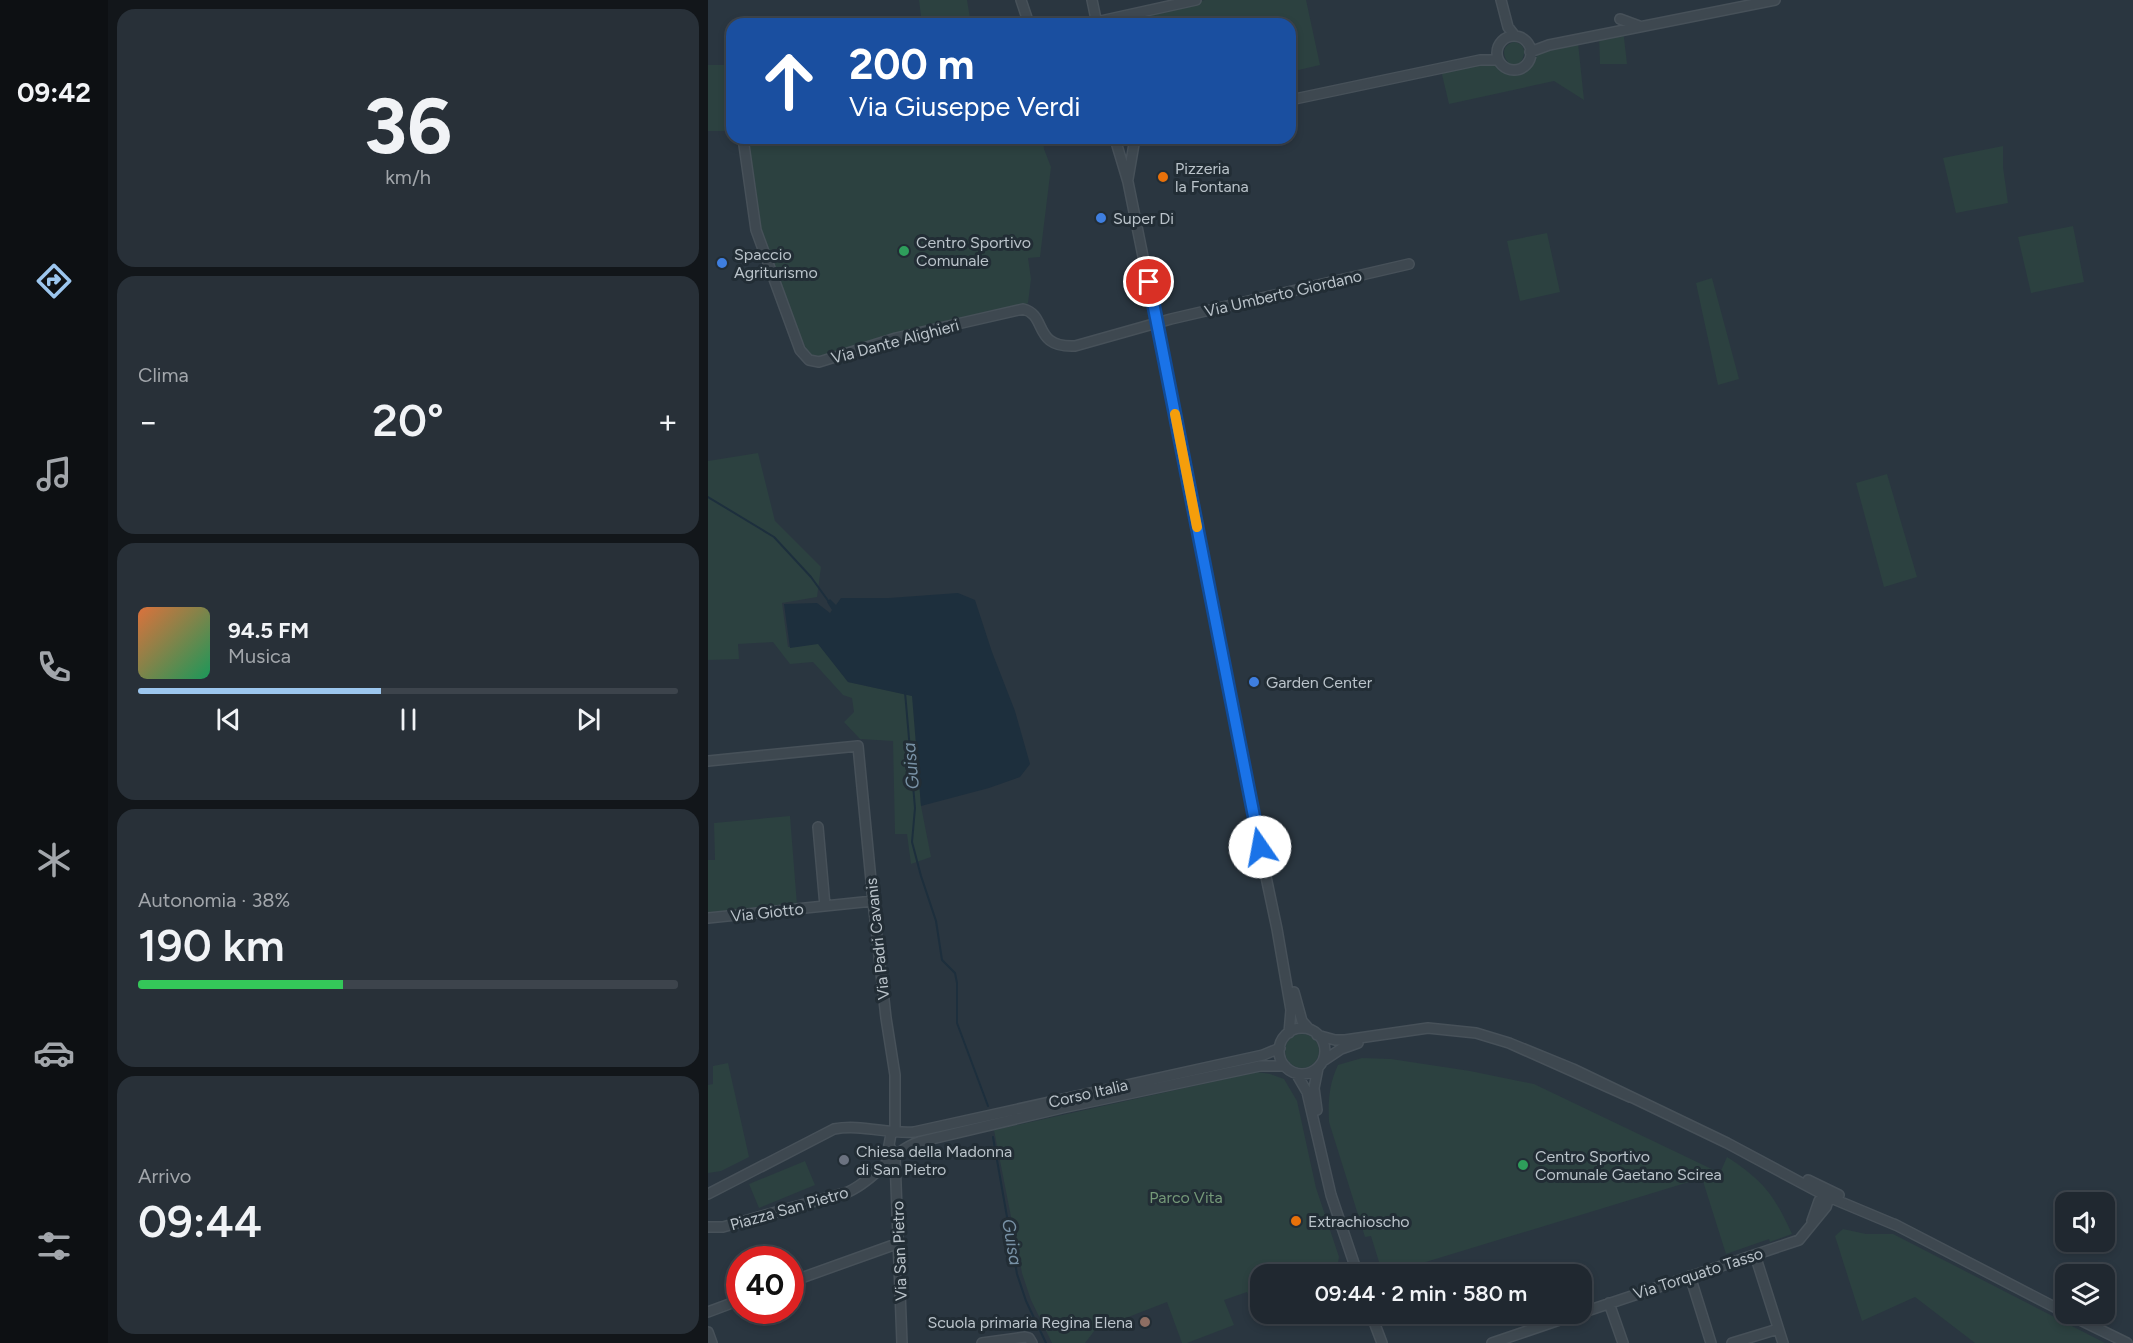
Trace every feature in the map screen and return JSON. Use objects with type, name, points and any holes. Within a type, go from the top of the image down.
[{"type":"street","points":[[1021,0],[1027,18]]},
{"type":"street","points":[[1092,0],[1095,18]]},
{"type":"street","points":[[1118,18],[1197,0]]},
{"type":"street","points":[[1500,0],[1510,37]]},
{"type":"street","points":[[1722,0],[1723,10]]},
{"type":"street","points":[[1529,48],[1774,0]]},
{"type":"street","points":[[1620,19],[1641,26]]},
{"type":"street","points":[[1510,37],[1520,37],[1529,48],[1526,64],[1516,69],[1507,68],[1498,55],[1501,42],[1510,37]]},
{"type":"street","points":[[1296,99],[1498,55]]},
{"type":"street","name":"Via Dante Alighieri","points":[[744,144],[756,230],[800,350],[810,360],[819,362],[896,338],[1023,309],[1031,311],[1041,332],[1048,340],[1062,347],[1075,346],[1157,324]]},
{"type":"street","points":[[1116,144],[1128,182],[1277,929],[1291,1010],[1292,1022],[1289,1033]]},
{"type":"street","points":[[1118,144],[1120,147],[1127,147],[1130,144]]},
{"type":"street","points":[[1128,182],[1134,144]]},
{"type":"street","name":"Via Umberto Giordano","points":[[1157,324],[1223,306],[1409,264]]},
{"type":"street","name":"Via Padri Cavanis","points":[[708,761],[858,746],[886,1018],[894,1068],[895,1132]]},
{"type":"street","name":"Via Giotto","points":[[818,827],[825,906]]},
{"type":"street","name":"Via Giotto","points":[[708,918],[873,901]]},
{"type":"street","points":[[1277,929],[1299,1012],[1308,1029],[1317,1035],[1345,1040],[1412,1029],[1444,1029],[1476,1033],[1509,1042],[1551,1059],[1630,1097],[1762,1161],[1805,1185],[1898,1226],[2055,1307]]},
{"type":"street","points":[[1308,1029],[1300,1029],[1285,1037],[1280,1048],[1281,1060],[1285,1066],[1296,1073],[1307,1092],[1331,1195],[1354,1264]]},
{"type":"street","points":[[1296,1073],[1309,1073],[1334,1052],[1349,1045],[1409,1033],[1444,1029]]},
{"type":"street","points":[[1317,1035],[1324,1047],[1315,1094],[1331,1195]]},
{"type":"street","name":"Corso Italia","points":[[895,1132],[914,1132],[1263,1054],[1280,1048]]},
{"type":"street","name":"Corso Italia","points":[[907,1146],[1062,1108],[1260,1066],[1285,1066]]},
{"type":"street","points":[[708,1194],[834,1130],[857,1127],[895,1132]]},
{"type":"street","points":[[895,1132],[891,1134],[889,1145],[897,1156]]},
{"type":"street","name":"Piazza San Pietro","points":[[708,1227],[723,1227],[848,1192],[866,1182],[907,1146]]},
{"type":"street","name":"Via San Pietro","points":[[897,1156],[902,1343]]},
{"type":"street","points":[[1762,1161],[1796,1174],[1842,1203],[1898,1226]]},
{"type":"street","points":[[1805,1185],[1815,1209]]},
{"type":"street","points":[[1811,1227],[1815,1209],[1828,1195]]},
{"type":"street","name":"Via Torquato Tasso","points":[[1592,1309],[1799,1240],[1826,1207],[1828,1195]]},
{"type":"street","points":[[1826,1207],[1842,1203]]},
{"type":"street","points":[[804,1277],[898,1242]]},
{"type":"street","points":[[1755,1255],[1783,1343]]},
{"type":"street","points":[[1690,1276],[1711,1343]]},
{"type":"street","points":[[1609,1303],[1623,1343]]},
{"type":"street","points":[[708,1312],[726,1305]]},
{"type":"street","points":[[1375,1324],[1382,1343]]},
{"type":"street","name":"Via Torquato Tasso","points":[[1492,1343],[1547,1324]]},
{"type":"street","points":[[2089,1324],[2127,1343]]},
{"type":"street","points":[[1732,1343],[1778,1329]]},
{"type":"street","points":[[708,1332],[712,1343]]},
{"type":"street","points":[[982,1343],[1023,1337],[1031,1341]]},
{"type":"green space","points":[[919,0],[967,0],[970,18],[921,18]]},
{"type":"green space","points":[[1205,0],[1306,0],[1320,65],[1296,71],[1296,18],[1125,18]]},
{"type":"green space","points":[[1623,29],[1627,64],[1600,64],[1599,33]]},
{"type":"green space","points":[[1514,42],[1524,49],[1521,62],[1532,61],[1542,51],[1578,43],[1584,100],[1554,81],[1449,104],[1440,66],[1508,62],[1504,51],[1507,45]]},
{"type":"green space","points":[[708,65],[726,65],[726,131],[708,131]]},
{"type":"green space","name":"Centro Sportivo Comunale","points":[[746,144],[1044,144],[1051,167],[1040,257],[1028,258],[1031,279],[1028,303],[1023,307],[821,359],[810,357],[764,244]]},
{"type":"green space","points":[[2003,146],[2003,167],[2008,203],[1956,213],[1943,158]]},
{"type":"green space","points":[[2073,226],[2084,282],[2031,293],[2018,237]]},
{"type":"green space","points":[[1547,233],[1560,292],[1520,301],[1507,241]]},
{"type":"green space","points":[[1712,278],[1739,379],[1718,385],[1696,283]]},
{"type":"green space","points":[[758,453],[775,521],[821,567],[817,597],[782,603],[788,647],[818,643],[848,682],[913,696],[921,806],[931,857],[911,864],[907,834],[895,834],[893,741],[860,739],[844,722],[854,712],[852,698],[843,695],[813,662],[790,664],[773,642],[738,644],[739,659],[708,660],[708,461]]},
{"type":"green space","points":[[1887,474],[1917,577],[1884,587],[1856,483]]},
{"type":"green space","points":[[790,816],[797,905],[708,914],[708,860],[715,860],[714,823]]},
{"type":"green space","points":[[1302,1034],[1314,1039],[1319,1051],[1314,1063],[1302,1068],[1290,1063],[1285,1051],[1290,1039]]},
{"type":"green space","name":"Centro Sportivo Comunale Gaetano Scirea","points":[[1362,1058],[1391,1059],[1534,1084],[1720,1173],[1727,1157],[1767,1190],[1792,1234],[1770,1242],[1769,1239],[1726,1254],[1702,1178],[1419,1264],[1380,1264],[1371,1236],[1365,1237],[1329,1122],[1330,1093],[1338,1065]]},
{"type":"green space","points":[[728,1063],[749,1157],[721,1171],[708,1173],[708,1085],[713,1084],[713,1066]]},
{"type":"green space","name":"Parco Vita","points":[[1257,1072],[1284,1079],[1297,1101],[1316,1188],[1339,1257],[1338,1264],[1250,1264],[1250,1299],[1247,1292],[1224,1300],[1234,1325],[1187,1343],[1182,1343],[1167,1302],[1095,1330],[1085,1343],[1052,1343],[1031,1300],[1022,1273],[994,1130]]},
{"type":"green space","points":[[805,1161],[815,1185],[759,1208],[749,1184]]},
{"type":"green space","points":[[1843,1229],[1866,1234],[1893,1234],[2055,1317],[2055,1324],[2068,1324],[2105,1343],[1975,1343],[1915,1297],[1862,1321],[1835,1236]]},
{"type":"water","points":[[958,593],[975,600],[1015,711],[1030,764],[1020,777],[989,788],[921,806],[912,696],[848,682],[818,644],[790,648],[784,604],[817,603],[830,613],[832,610],[827,602],[830,599],[836,605],[841,598],[889,598]]},
{"type":"waterway","name":"Guisa","points":[[708,497],[774,537],[811,577],[829,602]]},
{"type":"waterway","name":"Guisa","points":[[905,692],[915,808],[912,842],[936,921],[942,960],[955,973],[957,1023],[988,1106]]},
{"type":"waterway","name":"Guisa","points":[[993,1137],[1017,1274],[1026,1301],[1046,1343]]},
{"type":"slow traffic","points":[[1175,414],[1197,527]]},
{"type":"place","name":"Pizzeria la Fontana","points":[[1163,177]]},
{"type":"place","name":"Super Di","points":[[1101,218]]},
{"type":"place","name":"Centro Sportivo Comunale","points":[[904,251]]},
{"type":"place","name":"Spaccio Agriturismo","points":[[722,263]]},
{"type":"place","name":"Garden Center","points":[[1254,682]]},
{"type":"place","name":"Chiesa della Madonna di San Pietro","points":[[844,1160]]},
{"type":"place","name":"Centro Sportivo Comunale Gaetano Scirea","points":[[1523,1165]]},
{"type":"place","name":"Extrachioscho","points":[[1296,1221]]},
{"type":"place","name":"Scuola primaria Regina Elena","points":[[1145,1322]]},
{"type":"route","points":[[1149,282],[1260,847]]}]
